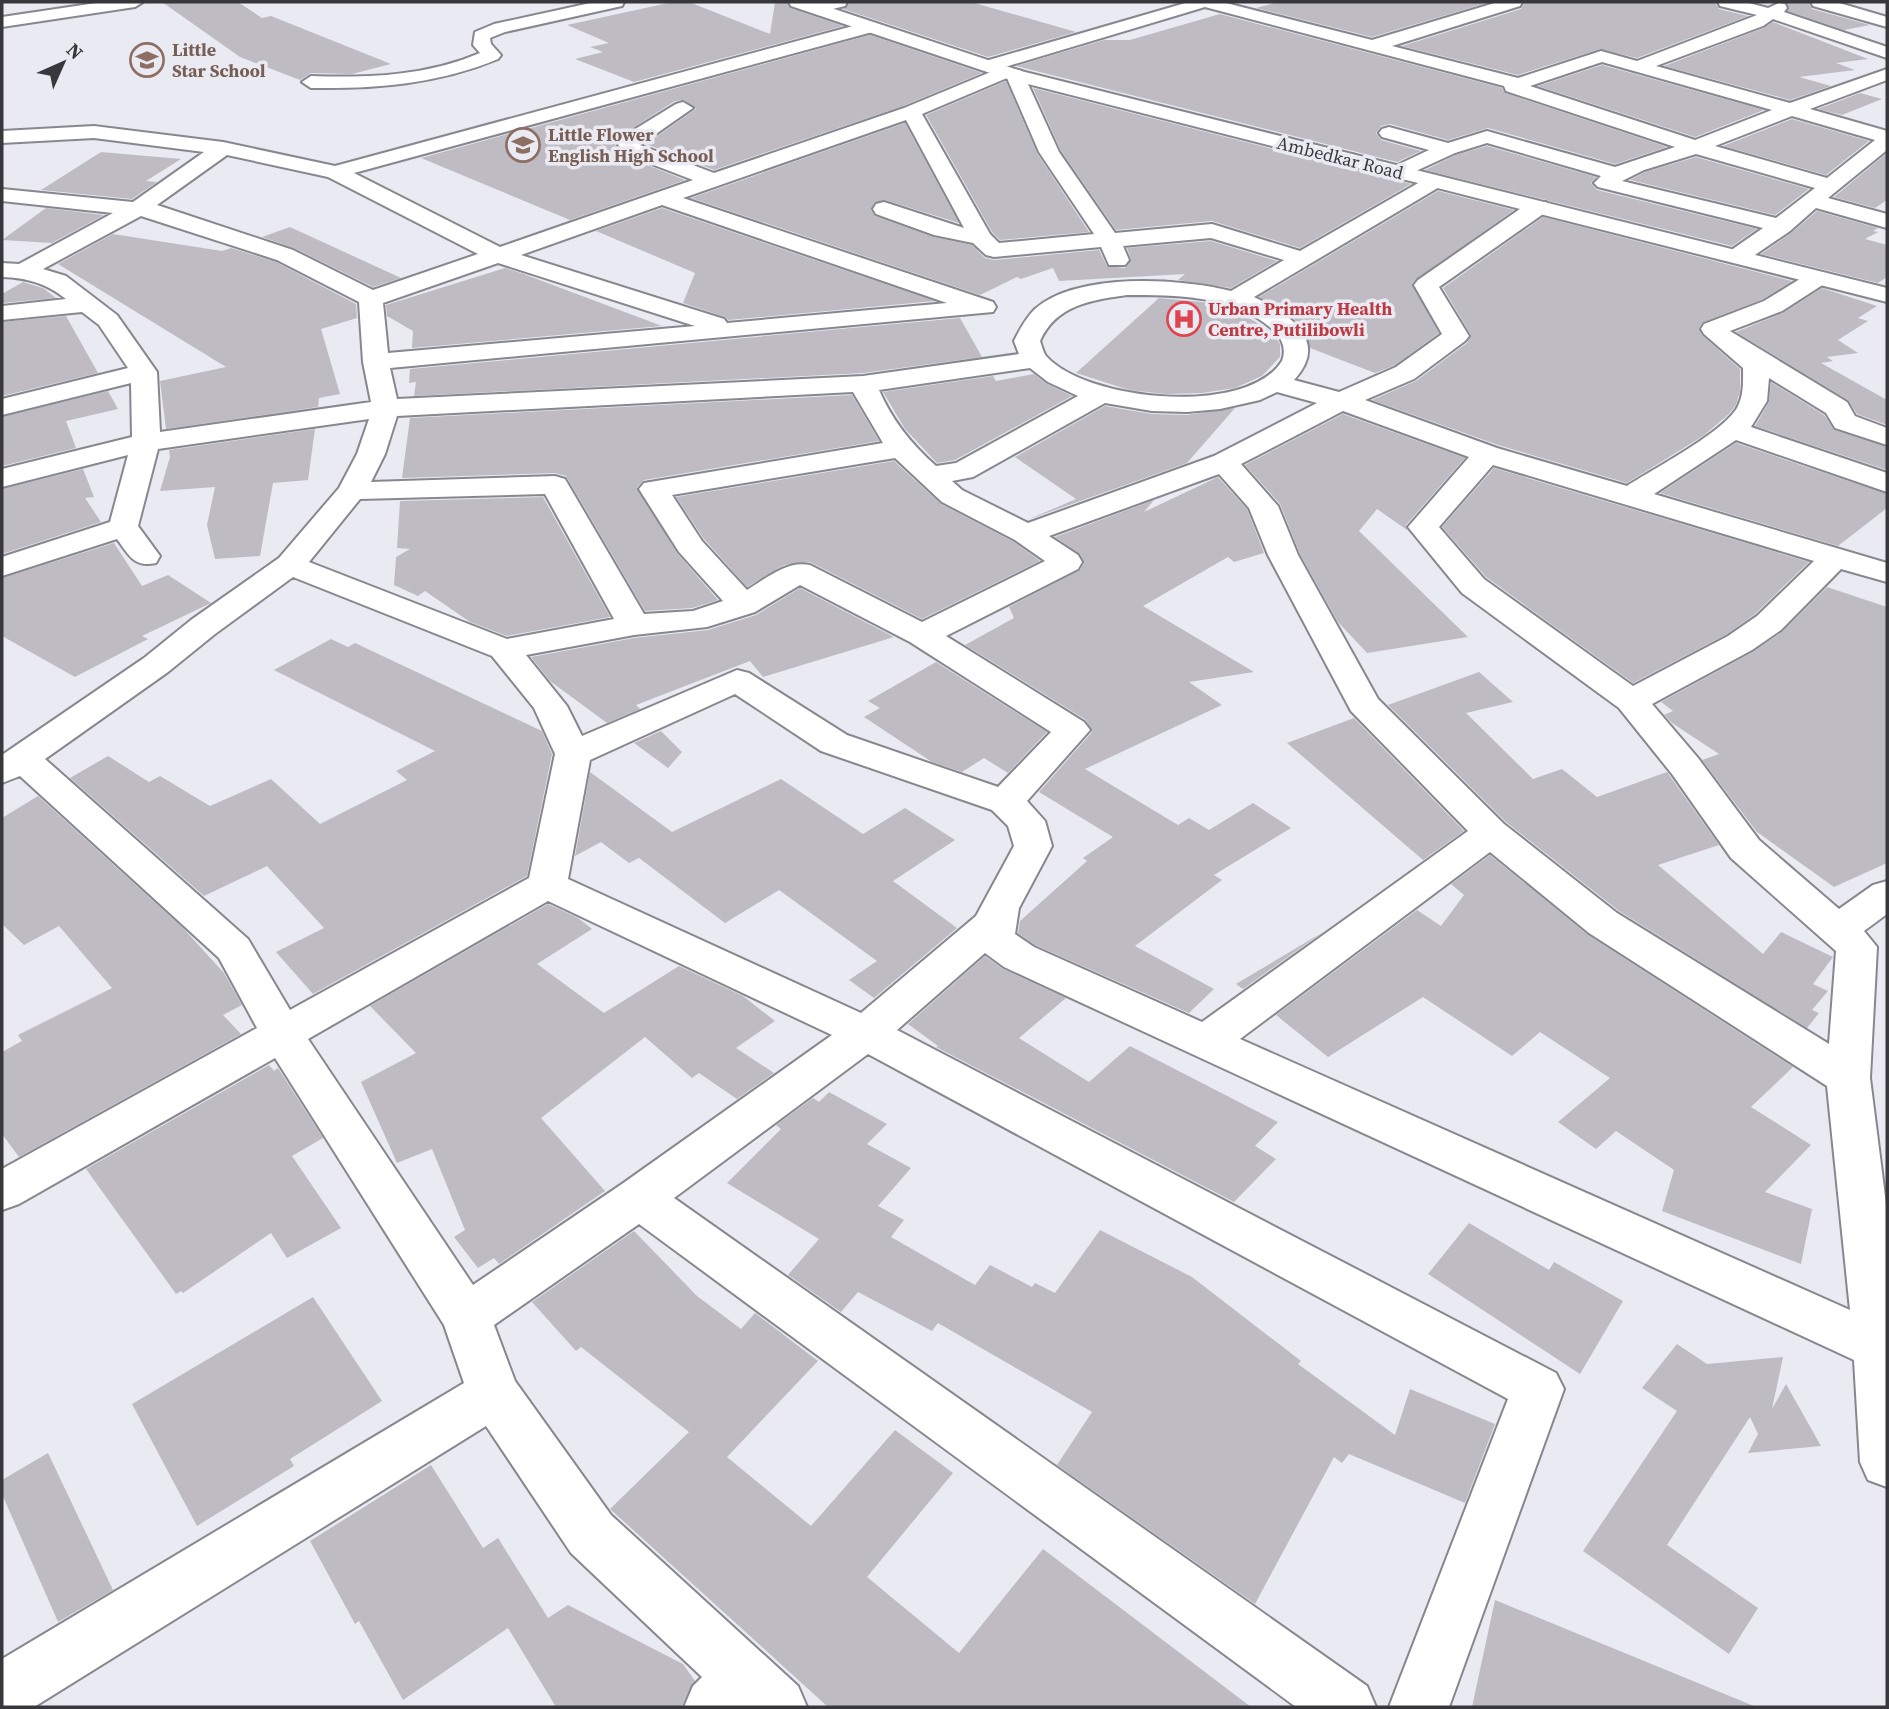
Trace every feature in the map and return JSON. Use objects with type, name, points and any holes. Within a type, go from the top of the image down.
[{"type":"street","points":[[2,22],[41,9],[135,2]]},
{"type":"street","points":[[311,82],[388,80],[456,68],[492,55],[482,45],[481,36],[499,28],[616,2]]},
{"type":"street","points":[[807,5],[839,2]]},
{"type":"street","points":[[2,195],[153,211],[285,255],[371,299],[911,112],[1003,71],[1205,2],[1519,84]]},
{"type":"street","points":[[1375,46],[1514,2]]},
{"type":"street","points":[[1726,2],[1764,17],[1887,53]]},
{"type":"street","points":[[1639,66],[1764,17],[1790,2]]},
{"type":"street","points":[[1818,2],[1887,22]]},
{"type":"street","name":"Ambedkar Road","points":[[807,5],[1003,71],[1887,295]]},
{"type":"street","points":[[1764,17],[1800,42]]},
{"type":"street","points":[[1324,31],[1351,24]]},
{"type":"street","points":[[335,172],[870,27]]},
{"type":"street","points":[[1865,46],[1887,43]]},
{"type":"street","points":[[1829,185],[1695,147],[1513,87],[1601,56],[1887,138]]},
{"type":"street","points":[[1003,71],[1066,180],[1110,239],[1127,288]]},
{"type":"street","points":[[1782,226],[1605,183],[1616,174],[1791,110],[1851,76],[1881,82]]},
{"type":"street","points":[[683,108],[628,145],[635,151],[712,180]]},
{"type":"street","points":[[911,112],[981,239],[994,250],[1212,231],[1304,259]]},
{"type":"street","points":[[2,137],[94,132],[223,148],[335,172],[498,255],[731,329]]},
{"type":"street","points":[[1389,133],[1448,149]]},
{"type":"street","points":[[1398,172],[1448,149],[1487,136],[1616,174]]},
{"type":"street","points":[[1738,257],[1782,226],[1887,138]]},
{"type":"street","points":[[12,271],[138,209],[223,148]]},
{"type":"street","points":[[1234,299],[1434,182]]},
{"type":"street","points":[[661,198],[1033,324]]},
{"type":"street","points":[[1811,200],[1887,221]]},
{"type":"street","points":[[1026,534],[1224,462],[1341,401],[1405,373],[1456,336],[1426,285],[1538,207]]},
{"type":"street","points":[[884,209],[942,230],[981,239]]},
{"type":"street","points":[[12,271],[58,281],[88,303],[108,320],[144,372],[146,442],[123,527]]},
{"type":"street","points":[[1632,496],[1733,430],[1755,403],[1756,365],[1713,329],[1773,306],[1816,279]]},
{"type":"street","points":[[1127,288],[1163,288],[1234,299],[1265,312],[1288,329],[1297,347],[1294,366],[1275,383],[1245,395],[1206,402],[1163,404],[1101,394],[1067,383],[1035,359],[1027,341],[1033,324],[1047,311],[1068,300],[1127,288]]},
{"type":"street","points":[[371,299],[376,362],[386,408],[371,454],[352,492],[290,565],[203,627],[156,665],[9,756],[234,949],[283,1035],[466,1317],[494,1394],[590,1534],[745,1698]]},
{"type":"street","points":[[2,313],[88,303]]},
{"type":"street","points":[[376,362],[984,307]]},
{"type":"street","points":[[1730,344],[1837,408],[1844,422],[1887,437]]},
{"type":"street","points":[[2,478],[146,442],[386,408],[863,384],[1035,359]]},
{"type":"street","points":[[2,407],[144,372]]},
{"type":"street","points":[[1275,383],[1341,401],[1487,454],[1887,573]]},
{"type":"street","points":[[863,384],[872,405],[901,449],[929,475],[963,471],[1101,394]]},
{"type":"street","points":[[1733,430],[1887,484]]},
{"type":"street","points":[[901,449],[952,496],[1026,534],[1067,562],[922,635]]},
{"type":"street","points":[[744,606],[690,546],[654,489],[901,449]]},
{"type":"street","points":[[1487,454],[1423,527],[1473,586],[1631,701],[1685,766],[1745,849],[1857,947],[1848,1078],[1883,1350],[1887,1462]]},
{"type":"street","points":[[1224,462],[1263,506],[1283,555],[1363,704],[1490,833],[1603,923],[1848,1078]]},
{"type":"street","points":[[352,492],[555,485],[634,625]]},
{"type":"street","points":[[123,527],[145,556]]},
{"type":"street","points":[[2,567],[123,527]]},
{"type":"street","points":[[1631,701],[1740,643],[1769,623],[1835,557]]},
{"type":"street","points":[[2,1191],[547,885],[573,754],[550,706],[504,649],[290,565]]},
{"type":"street","points":[[504,649],[634,625],[696,620],[744,606],[799,572],[922,635],[1072,730],[1005,802]]},
{"type":"street","points":[[573,754],[737,680],[834,743],[1005,802],[1026,821],[1033,846],[995,915],[993,924],[996,940],[1020,957],[1883,1350]]},
{"type":"street","points":[[1204,1043],[1490,833]]},
{"type":"street","points":[[547,885],[866,1033],[1538,1389],[1419,1707]]},
{"type":"street","points":[[1838,930],[1887,894]]},
{"type":"street","points":[[466,1317],[639,1198],[866,1033],[993,924]]},
{"type":"street","points":[[639,1198],[1346,1707]]},
{"type":"street","points":[[2,1693],[494,1394]]},
{"type":"building","points":[[162,2],[238,2],[262,18],[271,16],[391,64],[352,74],[311,73],[300,80],[240,57]]},
{"type":"building","points":[[673,2],[689,2],[770,34],[775,2],[786,2],[790,8],[843,26],[634,82],[575,59],[603,52],[590,47],[609,43],[567,25]]},
{"type":"building","points":[[850,2],[971,2],[1076,32],[988,57],[843,9]]},
{"type":"building","points":[[1278,2],[1490,2],[1372,37],[1256,8]]},
{"type":"building","points":[[1525,2],[1715,2],[1719,9],[1748,16],[1637,58],[1600,49],[1518,75],[1402,46],[1521,9]]},
{"type":"building","points":[[1786,2],[1808,2],[1812,9],[1870,25],[1844,30],[1788,11]]},
{"type":"building","points":[[1220,14],[1502,88],[1505,93],[1667,147],[1615,164],[1488,128],[1448,140],[1390,124],[1381,126],[1376,133],[1381,140],[1421,151],[1397,162],[1016,66],[1104,40],[1130,40]]},
{"type":"building","points":[[1773,22],[1868,59],[1836,63],[1855,70],[1799,77],[1831,86],[1790,100],[1664,66],[1764,28]]},
{"type":"building","points":[[870,35],[982,73],[903,106],[714,170],[646,144],[696,109],[684,100],[675,101],[631,129],[615,145],[627,157],[685,180],[570,220],[421,158]]},
{"type":"building","points":[[1602,65],[1764,110],[1695,137],[1538,86]]},
{"type":"building","points":[[1006,81],[1037,153],[1089,232],[1000,240],[992,232],[926,115]]},
{"type":"building","points":[[1033,88],[1411,184],[1300,248],[1212,221],[1116,230],[1061,151]]},
{"type":"building","points":[[1860,93],[1882,99],[1842,115],[1818,109]]},
{"type":"building","points":[[1792,119],[1869,141],[1826,175],[1723,146]]},
{"type":"building","points":[[905,123],[959,223],[885,200],[874,203],[871,210],[875,216],[933,237],[972,245],[985,258],[994,260],[1099,250],[1107,266],[1125,268],[1131,259],[1127,248],[1211,241],[1277,261],[1231,288],[1178,280],[1185,274],[1059,281],[1053,268],[1021,279],[1017,277],[980,295],[691,198]]},
{"type":"building","points":[[1487,146],[1596,177],[1591,183],[1597,190],[1757,229],[1732,246],[1425,170],[1456,155]]},
{"type":"building","points":[[101,152],[181,159],[146,181],[157,182],[132,199],[41,190]]},
{"type":"building","points":[[1887,153],[1887,200],[1875,208],[1834,197]]},
{"type":"building","points":[[1696,157],[1809,189],[1775,215],[1630,180],[1645,172]]},
{"type":"building","points":[[1438,191],[1514,210],[1412,283],[1439,333],[1395,365],[1375,373],[1310,348],[1303,329],[1294,319],[1259,297]]},
{"type":"building","points":[[46,208],[104,215],[52,243],[2,240]]},
{"type":"building","points":[[662,208],[935,301],[728,320],[683,303],[695,273],[596,231]]},
{"type":"building","points":[[1817,211],[1878,228],[1873,231],[1878,232],[1865,239],[1887,245],[1887,277],[1878,283],[1761,254]]},
{"type":"building","points":[[1543,217],[1792,281],[1763,299],[1702,323],[1699,328],[1702,335],[1740,369],[1740,391],[1736,405],[1703,436],[1627,483],[1498,445],[1372,400],[1416,381],[1467,343],[1471,335],[1443,288]]},
{"type":"building","points":[[290,227],[401,278],[373,287],[294,248],[262,237]]},
{"type":"building","points":[[113,234],[222,251],[231,248],[276,262],[356,304],[357,318],[321,329],[340,394],[319,398],[318,407],[166,429],[160,381],[226,367],[58,264]]},
{"type":"building","points":[[505,268],[662,326],[412,348],[413,331],[387,316],[386,305]]},
{"type":"building","points":[[23,282],[43,288],[56,298],[2,303],[2,294]]},
{"type":"building","points":[[1822,288],[1877,306],[1858,318],[1868,321],[1838,340],[1858,353],[1827,357],[1833,361],[1821,363],[1887,400],[1887,425],[1857,414],[1848,400],[1736,332],[1783,313]]},
{"type":"building","points":[[1159,298],[1202,302],[1238,311],[1273,333],[1280,344],[1280,357],[1262,376],[1235,388],[1202,393],[1166,394],[1129,390],[1076,373]]},
{"type":"building","points":[[66,316],[98,373],[2,396],[2,322]]},
{"type":"building","points":[[960,318],[982,357],[863,373],[414,396],[416,382],[409,383],[410,369]]},
{"type":"building","points":[[1034,374],[1047,384],[1072,396],[955,460],[937,463],[905,429],[883,392],[993,376],[996,381]]},
{"type":"building","points":[[1771,382],[1824,415],[1834,430],[1887,447],[1887,470],[1755,426],[1769,402]]},
{"type":"building","points":[[108,391],[118,409],[66,421],[76,448],[2,466],[2,417]]},
{"type":"building","points":[[852,395],[879,441],[644,480],[637,487],[677,553],[718,600],[692,608],[645,611],[566,476],[555,473],[402,478],[410,418]]},
{"type":"building","points":[[1105,406],[1152,414],[1187,415],[1235,408],[1187,463],[1027,520],[1076,499],[1015,457]]},
{"type":"building","points":[[1343,414],[1465,458],[1406,525],[1407,530],[1377,509],[1359,531],[1468,637],[1367,653],[1338,622],[1300,554],[1280,504],[1245,465]]},
{"type":"building","points":[[315,429],[308,480],[273,483],[260,556],[215,559],[207,525],[215,487],[160,491],[170,457],[169,450]]},
{"type":"building","points":[[1736,443],[1887,494],[1887,508],[1838,546],[1660,493]]},
{"type":"building","points":[[894,461],[941,504],[1014,542],[1040,561],[922,619],[810,562],[784,565],[747,587],[704,539],[676,497]]},
{"type":"building","points":[[1494,468],[1809,562],[1755,614],[1727,634],[1633,683],[1486,577],[1442,527]]},
{"type":"building","points":[[83,469],[94,497],[85,498],[101,522],[2,554],[2,489]]},
{"type":"building","points":[[1218,477],[1247,509],[1264,553],[1234,562],[1228,557],[1143,606],[1254,672],[1189,682],[1222,705],[1085,769],[1178,825],[1189,818],[1209,830],[1253,803],[1291,828],[1214,875],[1222,880],[1135,946],[1214,989],[1189,1013],[1035,945],[1018,933],[1020,921],[1087,861],[1083,858],[1113,837],[1039,792],[1092,732],[1086,720],[965,645],[1014,618],[1009,607],[1080,570],[1084,563],[1080,554],[1055,537],[1154,500],[1144,512]]},
{"type":"building","points":[[543,497],[610,617],[507,636],[470,622],[425,591],[418,596],[394,585],[396,557],[410,549],[397,548],[400,501]]},
{"type":"building","points":[[114,543],[142,586],[168,575],[211,603],[142,636],[148,639],[75,677],[2,636],[2,578]]},
{"type":"building","points":[[1827,587],[1887,607],[1887,863],[1834,887],[1757,832],[1702,760],[1719,754],[1672,723],[1664,715],[1673,711],[1661,702],[1753,652],[1782,632]]},
{"type":"building","points":[[800,588],[894,637],[763,677],[750,661],[636,705],[640,709],[607,723],[550,681],[531,657],[634,638],[708,630],[756,615]]},
{"type":"building","points":[[331,639],[348,647],[355,643],[542,731],[552,754],[527,876],[313,994],[276,952],[324,928],[267,866],[204,896],[70,778],[108,756],[149,782],[160,776],[210,806],[271,779],[320,824],[407,780],[396,771],[435,751],[274,670]]},
{"type":"building","points":[[936,662],[1047,732],[1008,773],[984,758],[962,772],[932,762],[864,717],[880,708],[868,701]]},
{"type":"building","points":[[1479,672],[1513,702],[1466,713],[1533,779],[1562,769],[1597,797],[1667,772],[1719,845],[1658,865],[1763,954],[1781,932],[1833,957],[1813,984],[1828,991],[1812,1010],[1819,1013],[1807,1028],[1619,911],[1506,822],[1388,705]]},
{"type":"building","points":[[1354,718],[1464,831],[1423,860],[1287,743]]},
{"type":"building","points":[[661,731],[682,752],[668,768],[634,743]]},
{"type":"building","points":[[590,772],[672,832],[781,779],[863,834],[905,808],[955,840],[893,881],[957,928],[874,998],[849,980],[877,961],[779,890],[725,923],[639,858],[629,863],[601,842],[575,856]]},
{"type":"building","points":[[38,796],[183,928],[224,973],[242,1005],[223,1015],[241,1034],[19,1157],[2,1134],[2,1052],[22,1041],[18,1035],[112,988],[59,926],[24,945],[2,924],[2,818]]},
{"type":"building","points":[[1490,855],[1588,935],[1793,1067],[1751,1107],[1811,1145],[1765,1192],[1812,1209],[1801,1264],[1662,1211],[1674,1170],[1616,1131],[1596,1149],[1558,1122],[1610,1078],[1540,1032],[1512,1056],[1423,997],[1328,1057],[1276,1015],[1417,910],[1441,926],[1464,895],[1451,884]]},
{"type":"building","points":[[548,904],[578,918],[592,929],[537,964],[604,1013],[679,966],[743,996],[775,1021],[736,1048],[774,1073],[737,1099],[699,1073],[692,1078],[645,1037],[541,1118],[605,1191],[499,1264],[494,1258],[478,1268],[454,1237],[465,1230],[432,1149],[397,1163],[361,1082],[416,1053],[370,1006]]},
{"type":"building","points":[[1323,932],[1243,989],[1236,984]]},
{"type":"building","points":[[985,956],[1003,969],[1066,998],[1019,1038],[1089,1082],[1130,1046],[1278,1122],[1255,1146],[1276,1159],[1234,1202],[936,1047],[938,1046],[908,1024]]},
{"type":"building","points":[[269,1065],[274,1071],[278,1068],[323,1138],[292,1156],[341,1228],[287,1258],[271,1233],[183,1293],[181,1291],[176,1294],[86,1169]]},
{"type":"building","points":[[829,1092],[887,1124],[867,1144],[911,1168],[878,1206],[904,1220],[891,1237],[975,1285],[990,1265],[1032,1287],[1035,1283],[1055,1293],[1100,1230],[1192,1277],[1301,1361],[1298,1364],[1395,1435],[1410,1389],[1495,1424],[1465,1503],[1349,1454],[1342,1463],[1334,1457],[1255,1604],[1057,1465],[1092,1412],[938,1323],[932,1331],[858,1292],[841,1312],[788,1275],[819,1239],[727,1183],[781,1129],[776,1125],[813,1098],[819,1102]]},
{"type":"building","points":[[1469,1223],[1549,1270],[1554,1262],[1623,1301],[1580,1374],[1428,1274]]},
{"type":"building","points":[[634,1231],[697,1296],[741,1329],[755,1313],[818,1361],[727,1457],[811,1526],[895,1430],[953,1473],[867,1577],[959,1653],[1043,1549],[1251,1707],[828,1707],[610,1509],[689,1432],[581,1347],[576,1351],[532,1302]]},
{"type":"building","points":[[313,1297],[382,1401],[290,1459],[294,1466],[197,1526],[132,1404]]},
{"type":"building","points":[[1677,1344],[1707,1364],[1783,1357],[1772,1409],[1786,1384],[1821,1446],[1748,1453],[1758,1434],[1750,1417],[1667,1545],[1758,1608],[1729,1654],[1583,1551],[1677,1411],[1642,1388]]},
{"type":"building","points":[[48,1453],[113,1590],[58,1622],[2,1494],[2,1480]]},
{"type":"building","points":[[431,1465],[483,1548],[498,1538],[548,1618],[568,1605],[683,1664],[695,1681],[681,1707],[556,1707],[508,1628],[403,1700],[359,1621],[355,1624],[310,1541]]},
{"type":"building","points":[[1495,1600],[1754,1706],[1754,1707],[1472,1707]]},
{"type":"place","name":"Little Star School","points":[[147,60]]},
{"type":"place","name":"Little Flower English High School","points":[[523,145]]},
{"type":"place","name":"Urban Primary Health Centre, Putilibowli","points":[[1184,319]]}]
